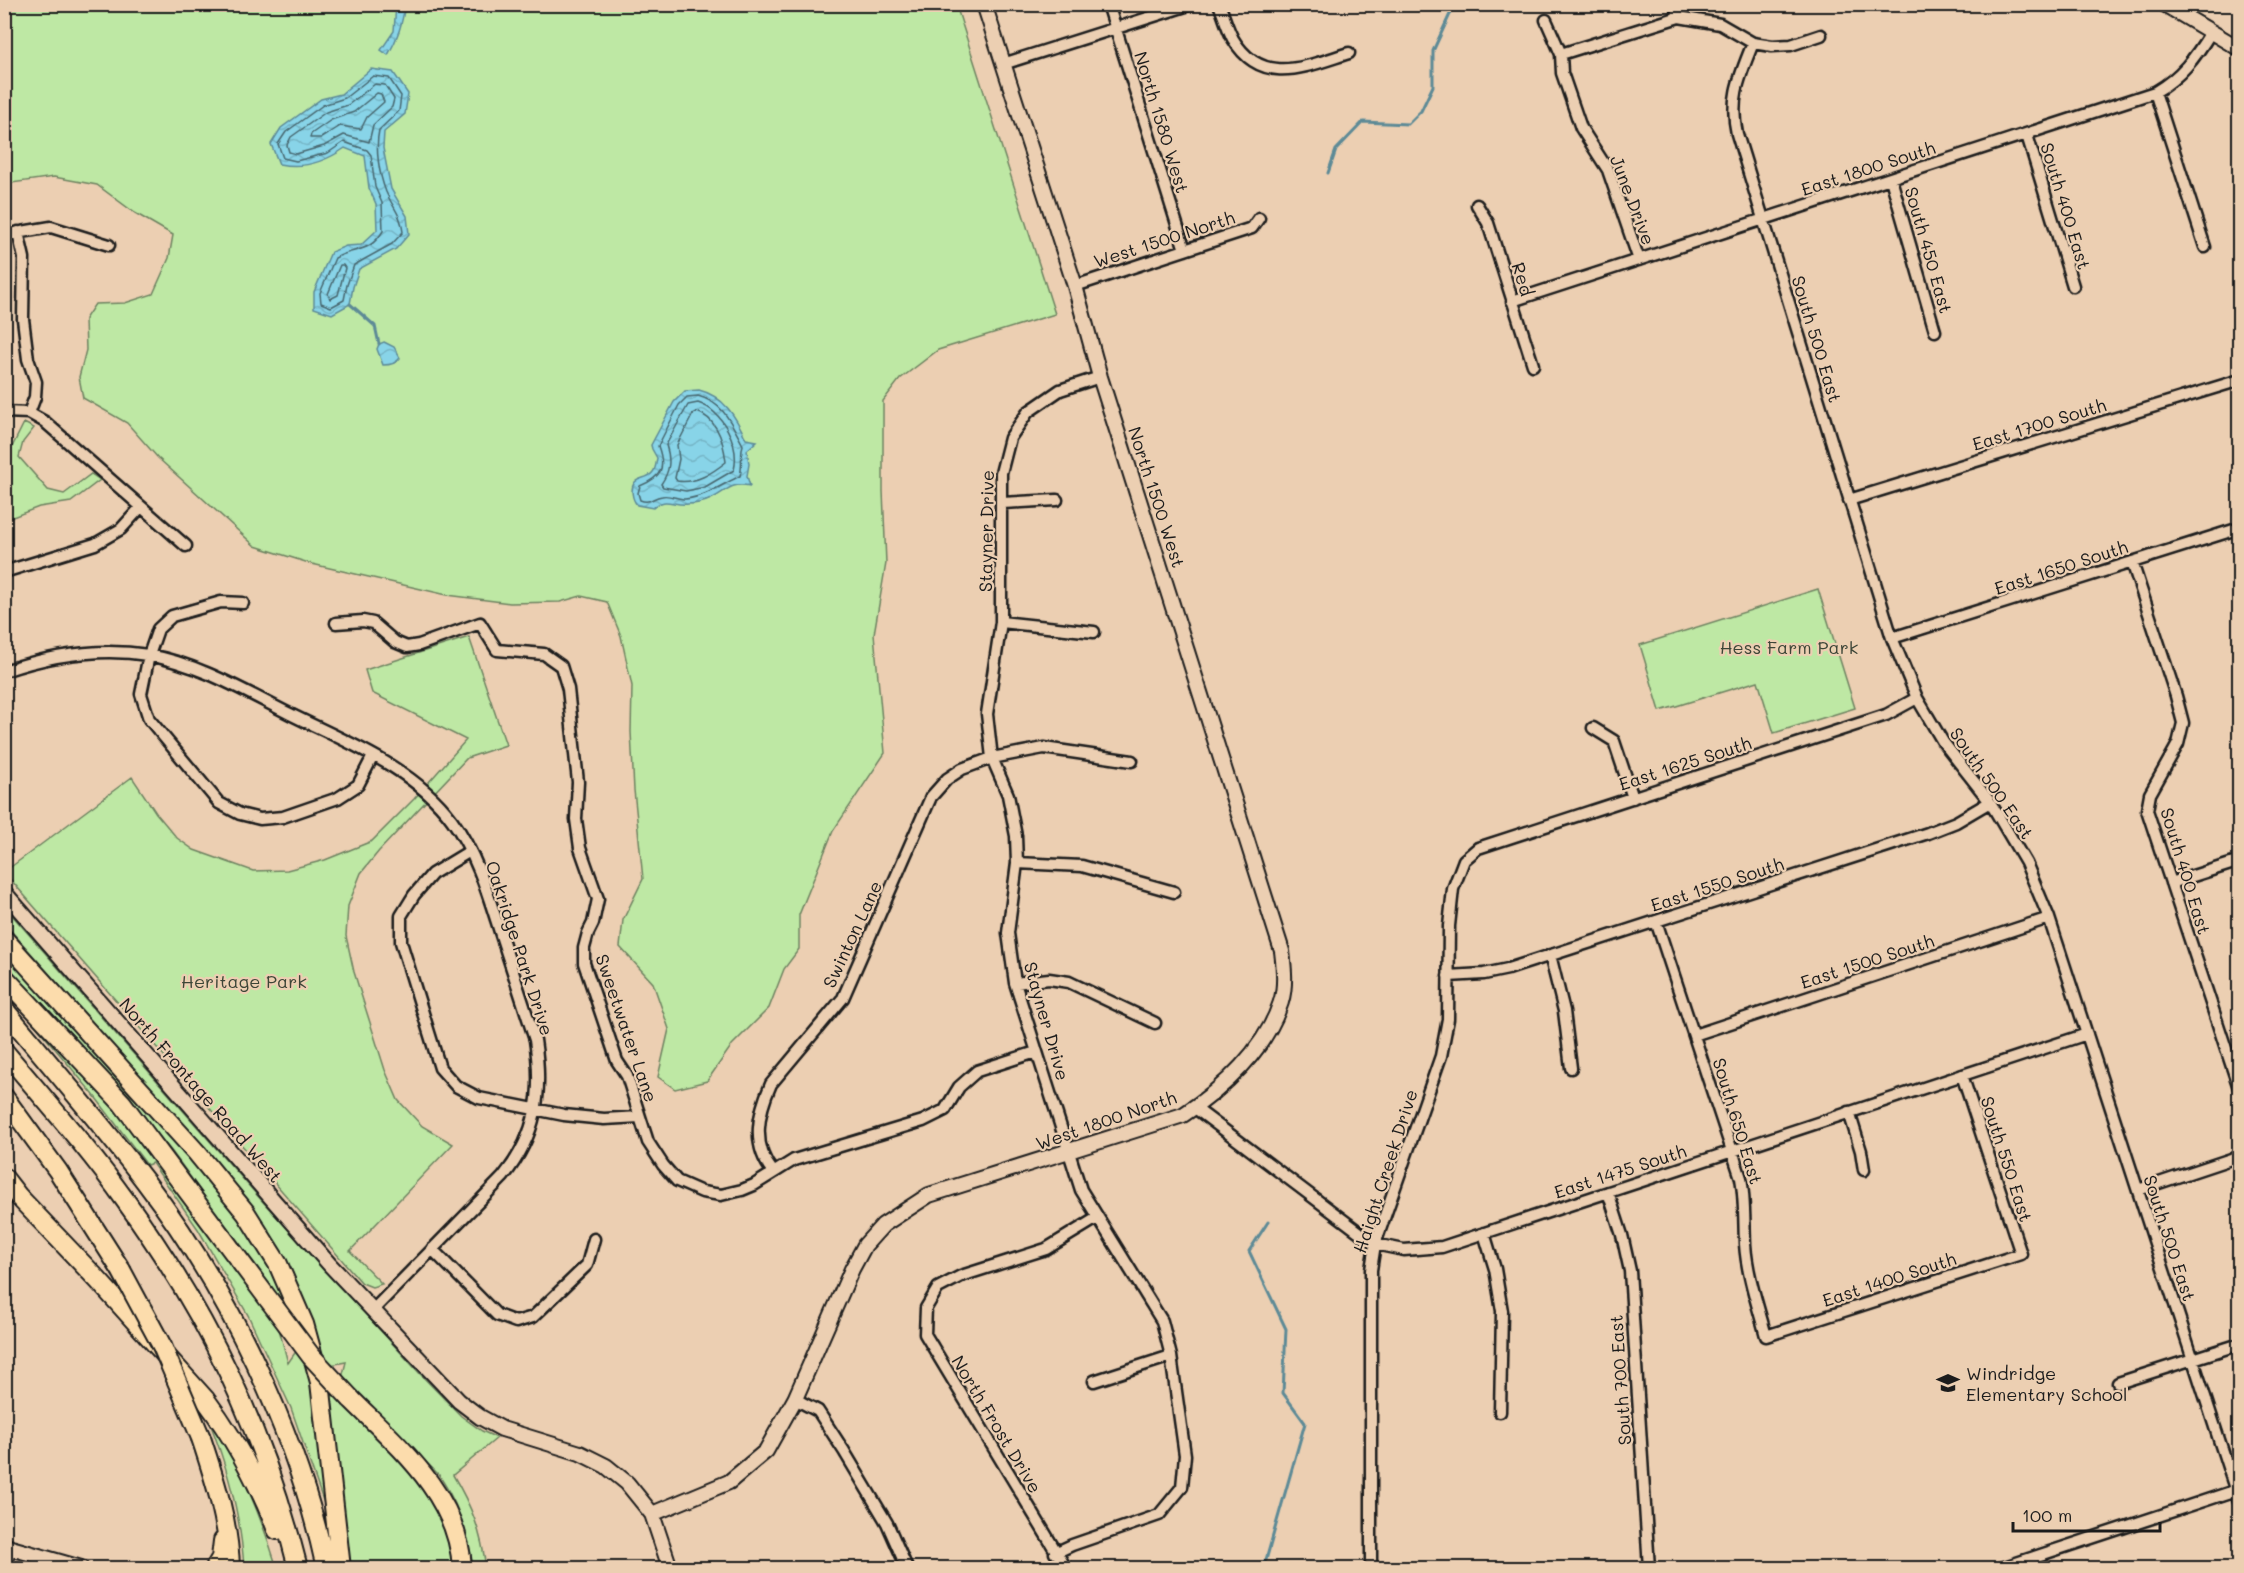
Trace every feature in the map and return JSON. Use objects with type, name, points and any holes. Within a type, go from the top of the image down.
[{"type":"highway","points":[[4,939],[196,1153],[246,1213],[278,1264],[304,1324],[320,1382],[341,1569]]},
{"type":"highway","points":[[4,976],[122,1103],[311,1356],[410,1458],[441,1498],[451,1518],[457,1538],[462,1569]]},
{"type":"highway","points":[[4,1009],[146,1182],[206,1272],[252,1356],[286,1439],[305,1494],[326,1569]]},
{"type":"highway","points":[[4,1051],[123,1198],[171,1268],[206,1326],[224,1360],[261,1445],[298,1569]]},
{"type":"highway","points":[[4,1097],[58,1172],[121,1269],[162,1346],[201,1438],[217,1488],[230,1550],[230,1569]]},
{"type":"highway","points":[[4,1111],[67,1188]]},
{"type":"highway","points":[[4,1178],[184,1374],[221,1421],[269,1508],[289,1569]]},
{"type":"highway","points":[[215,1569],[221,1558],[224,1521]]},
{"type":"street","name":"North 1500 West","points":[[984,4],[1075,286],[1100,377],[1282,951],[1284,976],[1281,1002]]},
{"type":"street","name":"North 1580 West","points":[[1108,4],[1185,250]]},
{"type":"street","points":[[1003,64],[1192,4]]},
{"type":"street","points":[[1219,4],[1234,40],[1252,61],[1277,70],[1304,67],[1350,53]]},
{"type":"street","points":[[1675,4],[1679,17]]},
{"type":"street","points":[[2164,4],[2240,49]]},
{"type":"street","points":[[1561,54],[1679,17],[1720,24],[1753,43],[1772,46],[1791,45],[1821,35]]},
{"type":"street","name":"June Drive","points":[[1546,20],[1561,54],[1562,73],[1581,128],[1608,170],[1639,260]]},
{"type":"street","name":"East 1800 South","points":[[1512,301],[2155,92],[2174,81],[2187,68],[2211,32]]},
{"type":"street","name":"South 500 East","points":[[1753,43],[1739,78],[1733,116],[1892,638],[1917,698],[1943,742],[1990,802],[2026,863],[2049,918],[2192,1359],[2238,1490],[2240,1504]]},
{"type":"street","points":[[2155,92],[2205,247]]},
{"type":"street","name":"South 400 East","points":[[2027,135],[2073,286]]},
{"type":"street","name":"South 450 East","points":[[1891,179],[1935,331]]},
{"type":"street","name":"Red","points":[[1477,205],[1488,223],[1533,365]]},
{"type":"street","name":"West 1500 North","points":[[1075,286],[1252,228],[1259,218]]},
{"type":"street","points":[[4,236],[51,227],[109,245]]},
{"type":"street","points":[[18,232],[24,258],[23,319],[28,359],[36,382],[35,397],[29,413]]},
{"type":"street","name":"Stayner Drive","points":[[1055,1553],[1159,1515],[1182,1487],[1185,1455],[1171,1356],[1162,1321],[1081,1190],[1015,983],[1008,933],[1017,863],[1016,836],[1002,777],[992,758],[987,714],[1001,622],[1001,473],[1010,438],[1028,412],[1060,390],[1100,377]]},
{"type":"street","name":"East 1700 South","points":[[1849,500],[2240,380]]},
{"type":"street","points":[[4,412],[29,413],[45,422],[186,546]]},
{"type":"street","points":[[1002,503],[1057,500]]},
{"type":"street","points":[[4,572],[94,544],[121,529],[141,507]]},
{"type":"street","name":"East 1650 South","points":[[1892,638],[2240,528]]},
{"type":"street","name":"South 400 East","points":[[2132,562],[2183,723],[2178,744],[2150,794],[2147,810],[2240,1091]]},
{"type":"street","points":[[243,603],[221,602],[172,616],[158,629],[149,655],[141,694],[149,719],[219,803],[240,814],[260,819],[283,817],[338,798],[358,784],[373,756]]},
{"type":"street","name":"Sweetwater Lane","points":[[336,622],[373,623],[395,642],[407,647],[480,623],[496,650],[544,654],[561,666],[568,689],[578,782],[576,819],[580,848],[598,899],[584,948],[584,963],[617,1061],[627,1076],[648,1142],[677,1181],[702,1192],[721,1195],[754,1185],[794,1160],[922,1121],[945,1110],[959,1087],[977,1071],[1036,1052]]},
{"type":"street","points":[[1001,622],[1094,632]]},
{"type":"street","name":"Oakridge Park Drive","points":[[4,671],[26,663],[73,654],[110,651],[149,655],[203,671],[373,756],[408,777],[453,820],[483,878],[535,1040],[539,1066],[536,1109],[518,1158],[373,1310]]},
{"type":"street","name":"East 1625 South","points":[[1464,860],[1478,848],[1886,715],[1917,698]]},
{"type":"street","points":[[1593,728],[1614,741],[1633,798]]},
{"type":"street","name":"Swinton Lane","points":[[773,1172],[760,1152],[758,1135],[760,1115],[771,1084],[843,998],[932,797],[947,779],[962,769],[992,758],[1044,748],[1132,761]]},
{"type":"street","name":"East 1550 South","points":[[1448,976],[1484,974],[1656,921],[1929,833],[1956,822],[1990,802]]},
{"type":"street","points":[[470,851],[432,873],[401,916],[401,942],[440,1068],[456,1086],[479,1098],[553,1114],[590,1118],[640,1117]]},
{"type":"street","name":"Haight Creek Drive","points":[[1371,1569],[1371,1270],[1375,1244],[1441,1056],[1448,1019],[1449,926],[1453,889],[1464,860]]},
{"type":"street","points":[[2171,883],[2240,861]]},
{"type":"street","points":[[1017,863],[1082,866],[1174,892]]},
{"type":"street","name":"North Frontage Road West","points":[[4,892],[330,1265],[459,1401],[480,1417],[502,1429],[580,1453],[606,1466],[627,1483],[652,1514]]},
{"type":"street","name":"East 1500 South","points":[[1694,1035],[2049,918]]},
{"type":"street","name":"South 650 East","points":[[1656,921],[1741,1178],[1745,1203],[1745,1245],[1753,1291],[1766,1336]]},
{"type":"street","points":[[1550,955],[1564,1011],[1571,1068]]},
{"type":"street","points":[[1015,983],[1033,979],[1069,982],[1155,1023]]},
{"type":"street","name":"West 1800 North","points":[[652,1514],[729,1482],[766,1451],[795,1399],[852,1269],[865,1245],[883,1225],[929,1195],[1183,1115],[1195,1108],[1244,1063],[1266,1033],[1281,1002]]},
{"type":"street","name":"East 1475 South","points":[[1195,1108],[1375,1244],[1404,1250],[1443,1246],[2087,1034]]},
{"type":"street","name":"South 550 East","points":[[1962,1075],[2021,1254]]},
{"type":"street","points":[[1849,1112],[1861,1151],[1864,1170]]},
{"type":"street","points":[[2138,1190],[2240,1156]]},
{"type":"street","name":"South 700 East","points":[[1608,1192],[1622,1235],[1630,1271],[1649,1569]]},
{"type":"street","name":"North Frost Drive","points":[[1066,1569],[925,1334],[926,1308],[938,1288],[953,1280],[1046,1249],[1097,1218]]},
{"type":"street","points":[[1484,1233],[1495,1269],[1502,1311],[1500,1412]]},
{"type":"street","points":[[432,1249],[497,1315],[516,1322],[533,1317],[587,1265],[594,1239]]},
{"type":"street","name":"East 1400 South","points":[[1766,1336],[2021,1254]]},
{"type":"street","points":[[2118,1383],[2240,1344]]},
{"type":"street","points":[[1094,1381],[1171,1356]]},
{"type":"street","points":[[795,1399],[818,1411],[838,1441],[887,1523],[907,1569]]},
{"type":"street","points":[[2001,1569],[2238,1490]]},
{"type":"street","points":[[652,1514],[670,1569]]},
{"type":"street","points":[[4,1564],[7,1546],[81,1569]]},
{"type":"green space","points":[[4,5],[956,5],[1055,314],[938,350],[900,379],[883,401],[886,563],[874,634],[885,753],[833,831],[799,915],[799,949],[784,969],[769,1008],[732,1045],[707,1081],[675,1089],[658,1077],[669,1029],[653,983],[620,947],[623,920],[643,879],[634,790],[631,732],[632,686],[621,636],[607,602],[581,596],[560,602],[510,603],[447,595],[312,564],[255,546],[158,458],[127,423],[83,398],[79,377],[86,350],[85,319],[95,304],[125,303],[153,294],[169,258],[173,235],[135,213],[97,185],[54,177],[5,184]]},
{"type":"green space","points":[[24,423],[34,428],[23,442],[19,457],[48,490],[64,494],[91,474],[100,480],[71,502],[39,507],[5,520],[5,455],[9,453]]},
{"type":"green space","name":"Hess Farm Park","points":[[1818,589],[1855,708],[1774,733],[1758,681],[1660,711],[1640,645]]},
{"type":"green space","name":"Heritage Park","points":[[469,637],[506,745],[467,758],[361,873],[348,906],[346,936],[354,972],[385,1070],[398,1100],[422,1126],[453,1144],[350,1251],[382,1284],[372,1287],[362,1283],[4,872],[132,777],[156,813],[177,838],[194,850],[253,871],[287,870],[325,860],[372,841],[414,799],[466,740],[372,693],[365,670]]},
{"type":"green space","points":[[4,906],[264,1203],[423,1377],[461,1416],[482,1431],[497,1438],[453,1475],[475,1520],[486,1568],[473,1568],[462,1520],[439,1475],[342,1378],[346,1362],[330,1365],[321,1352],[250,1205],[174,1114],[5,924]]},
{"type":"green space","points":[[4,947],[221,1193],[256,1243],[290,1314],[152,1127],[91,1056],[5,965]]},
{"type":"green space","points":[[15,1001],[116,1104],[279,1329],[288,1363],[297,1350],[307,1361],[329,1518],[291,1408],[248,1315],[198,1229],[152,1163],[147,1165],[93,1094]]},
{"type":"green space","points":[[335,1394],[355,1412],[429,1491],[450,1541],[455,1568],[349,1568],[330,1396]]},
{"type":"green space","points":[[212,1422],[233,1457],[250,1493],[277,1568],[244,1568],[237,1512],[228,1476],[210,1423]]},
{"type":"water","points":[[396,5],[405,5],[399,31],[388,55],[381,50],[394,31]]},
{"type":"water","points":[[371,69],[393,72],[408,94],[405,114],[384,132],[383,148],[391,189],[407,216],[409,234],[396,249],[359,269],[350,304],[332,314],[314,308],[314,292],[331,252],[346,246],[361,245],[377,230],[376,204],[369,188],[365,156],[345,148],[314,163],[297,166],[279,164],[271,144],[281,128],[321,99],[341,94]]},
{"type":"water","points":[[384,342],[394,347],[400,358],[394,363],[383,365],[377,349],[379,344]]},
{"type":"water","points":[[699,390],[722,402],[733,415],[746,439],[757,441],[747,450],[749,464],[747,476],[750,486],[733,486],[711,499],[697,503],[665,502],[653,508],[637,505],[632,494],[633,484],[649,476],[654,470],[657,458],[651,445],[674,402],[685,391]]},
{"type":"waterway","points":[[1328,173],[1336,150],[1363,122],[1408,124],[1421,111],[1433,86],[1433,51],[1451,12],[1451,4]]},
{"type":"waterway","points":[[350,304],[375,326],[379,344]]},
{"type":"waterway","points":[[1260,1568],[1266,1560],[1305,1423],[1283,1393],[1286,1329],[1249,1251],[1268,1222]]},
{"type":"place","name":"Windridge Elementary School","points":[[1948,1383]]}]
